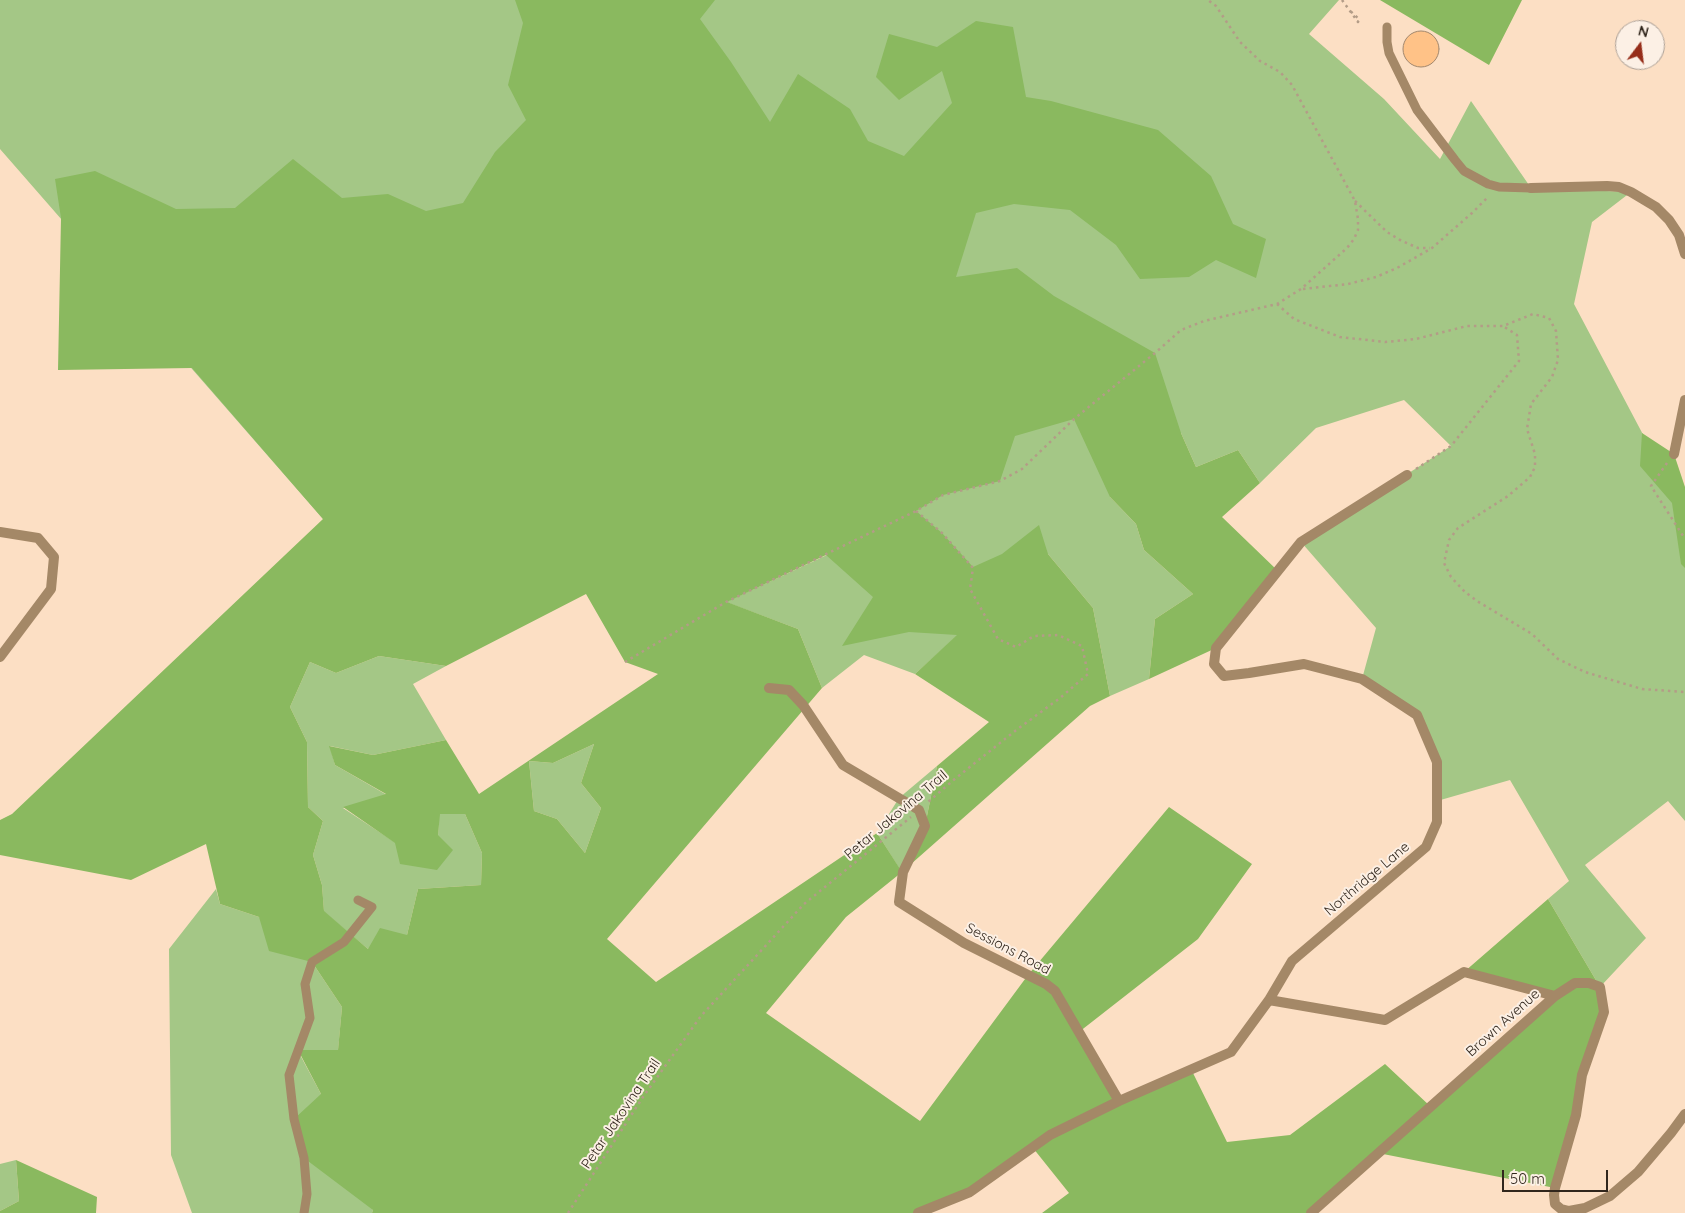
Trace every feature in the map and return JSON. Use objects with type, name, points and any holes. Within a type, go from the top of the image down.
[{"type":"street","points":[[1531,188],[1606,186],[1619,187],[1631,192],[1656,207],[1669,220],[1679,235],[1685,254]]},
{"type":"street","points":[[1674,454],[1685,400]]},
{"type":"street","name":"Northridge Lane","points":[[1119,1101],[1231,1052],[1269,1000],[1292,961],[1426,847],[1437,822],[1437,762],[1417,715],[1362,678],[1304,664],[1224,676],[1214,664],[1216,648],[1301,542],[1407,475]]},
{"type":"street","points":[[0,532],[38,538],[54,556],[51,589],[0,657]]},
{"type":"street","points":[[769,688],[789,690],[803,705],[843,766],[919,810]]},
{"type":"street","name":"Sessions Road","points":[[919,810],[925,826],[903,872],[899,902],[964,943],[1046,984],[1054,991],[1119,1101]]},
{"type":"street","name":"Brown Avenue","points":[[1269,1000],[1384,1020],[1464,972],[1554,996]]},
{"type":"street","points":[[1554,996],[1575,984],[1589,983],[1600,987],[1604,1012],[1582,1075],[1576,1115],[1555,1188],[1555,1204],[1561,1209],[1569,1211],[1595,1204],[1610,1196],[1638,1172],[1685,1114]]},
{"type":"street","name":"Brown Avenue","points":[[1310,1213],[1554,996]]},
{"type":"street","points":[[918,1213],[970,1192],[1050,1135],[1119,1101]]},
{"type":"lane","points":[[1387,28],[1389,53],[1417,110],[1464,171],[1488,184],[1499,187],[1531,188]]},
{"type":"lane","points":[[304,1213],[307,1194],[304,1158],[294,1119],[289,1075],[310,1018],[305,984],[312,962],[344,942],[372,907],[358,900]]},
{"type":"path","points":[[1208,0],[1216,6],[1240,42],[1260,61],[1280,72],[1292,85],[1355,201],[1388,232],[1400,240],[1418,248],[1432,248]]},
{"type":"path","points":[[1342,0],[1348,9],[1353,16],[1358,22],[1359,18],[1348,9]]},
{"type":"path","points":[[1301,289],[1348,284],[1376,277],[1397,268],[1432,248],[1499,187]]},
{"type":"path","points":[[625,662],[743,594],[916,511],[943,495],[1000,481],[1022,469],[1074,419],[1181,330],[1204,321],[1277,304],[1301,289],[1347,248],[1354,239],[1358,230],[1355,201]]},
{"type":"path","points":[[1277,304],[1294,319],[1340,337],[1385,342],[1416,339],[1467,326],[1503,326],[1533,314],[1549,318],[1556,331],[1558,360],[1552,377],[1531,404],[1527,429],[1535,454],[1535,467],[1530,477],[1508,496],[1458,528],[1449,540],[1444,563],[1452,577],[1465,592],[1532,634],[1558,659],[1585,672],[1642,690],[1685,692]]},
{"type":"path","points":[[1407,475],[1451,446],[1519,361],[1517,335],[1503,326]]},
{"type":"path","points":[[1674,454],[1651,486],[1685,539]]},
{"type":"path","name":"Petar Jakovina Trail","points":[[568,1213],[643,1097],[701,1016],[804,904],[956,778],[1060,698],[1088,674],[1082,646],[1058,635],[1034,636],[1016,647],[998,639],[970,589],[973,568],[942,533],[916,511]]},
{"type":"green space","points":[[0,0],[1339,0],[1309,34],[1384,99],[1440,159],[1471,101],[1531,188],[1631,192],[1592,222],[1574,304],[1685,514],[1685,821],[1668,801],[1585,865],[1646,938],[1600,987],[1548,899],[1569,881],[1510,780],[1437,801],[1437,762],[1417,715],[1362,679],[1376,628],[1301,542],[1451,446],[1404,400],[1316,428],[1260,483],[1238,450],[1196,467],[1181,433],[1110,497],[1136,524],[1144,550],[1193,594],[1155,619],[1149,679],[1110,696],[1093,608],[1048,554],[915,674],[864,655],[822,688],[798,629],[726,602],[900,521],[323,519],[0,149]]},
{"type":"green space","points":[[515,0],[715,0],[700,19],[770,122],[798,74],[850,109],[868,141],[904,156],[952,103],[942,71],[899,100],[876,77],[889,34],[937,47],[976,21],[1013,27],[1026,97],[1051,101],[1158,130],[1211,176],[1233,224],[1266,239],[1256,278],[1216,260],[1189,277],[1140,279],[1116,245],[1070,210],[1014,204],[976,213],[956,277],[1017,268],[1054,296],[1155,353],[1181,433],[1196,467],[1238,450],[1260,483],[1222,517],[1278,571],[1216,648],[1149,679],[1155,619],[1193,594],[1144,550],[1136,524],[1110,497],[1074,419],[1015,436],[1000,481],[943,495],[916,511],[942,533],[973,567],[1002,554],[1039,525],[1048,554],[1093,608],[1110,696],[1090,706],[902,872],[846,917],[766,1013],[920,1121],[1028,975],[1169,807],[1252,864],[1198,939],[1079,1032],[1119,1101],[1191,1069],[1227,1142],[1290,1135],[1385,1064],[1430,1106],[1554,996],[1464,972],[1548,899],[1600,987],[1604,1012],[1555,1188],[1378,1153],[1311,1213],[1042,1213],[1069,1193],[1033,1148],[970,1192],[918,1213],[372,1213],[373,1210],[304,1158],[294,1119],[321,1094],[298,1050],[338,1050],[342,1007],[312,962],[269,951],[259,917],[220,904],[206,844],[131,880],[0,855],[0,820],[12,814],[323,519],[192,368],[58,370],[61,218],[55,179],[95,171],[176,209],[235,208],[293,159],[342,198],[388,194],[426,211],[463,203],[495,152],[526,120],[508,85],[523,23]],"holes":[[[826,555],[873,597],[842,646],[909,632],[957,635],[915,674],[989,722],[937,766],[925,826],[902,872],[877,833],[656,982],[607,939],[822,688],[798,629],[727,602]],[[586,594],[625,662],[658,674],[479,794],[446,740],[373,755],[329,746],[335,765],[386,794],[343,807],[395,843],[400,864],[437,870],[453,850],[438,835],[440,814],[465,814],[482,853],[481,885],[418,889],[407,935],[380,928],[368,949],[324,911],[322,885],[313,855],[323,821],[308,807],[307,742],[290,707],[310,662],[336,673],[379,656],[446,666]],[[594,744],[581,783],[601,808],[585,853],[557,819],[534,811],[529,761],[553,763]]]},
{"type":"green space","points":[[1380,0],[1522,0],[1489,65]]},
{"type":"green space","points":[[1642,433],[1674,454],[1685,487],[1685,568],[1681,564],[1672,503],[1640,466]]},
{"type":"green space","points":[[379,656],[446,666],[413,684],[446,740],[373,755],[330,746],[335,765],[387,795],[343,808],[396,843],[438,836],[439,814],[465,814],[482,853],[481,885],[418,889],[407,935],[368,949],[324,912],[322,885],[313,855],[323,821],[308,807],[307,742],[290,707],[310,662],[336,673]]},
{"type":"green space","points":[[594,744],[581,783],[601,808],[585,853],[557,819],[534,811],[529,761],[553,763]]},
{"type":"green space","points":[[937,766],[925,826],[901,871],[877,833],[899,798]]},
{"type":"green space","points":[[216,889],[220,904],[259,917],[312,962],[342,1007],[338,1051],[298,1051],[321,1094],[373,1210],[372,1213],[192,1213],[171,1155],[169,949]]},
{"type":"green space","points":[[16,1160],[19,1201],[0,1211],[0,1164]]},
{"type":"green space","points":[[16,1160],[97,1197],[96,1213],[0,1213],[0,1211],[19,1201]]},
{"type":"building","points":[[1421,31],[1428,32],[1434,36],[1438,42],[1438,56],[1434,62],[1428,66],[1421,67],[1414,66],[1408,62],[1404,56],[1403,49],[1404,42],[1408,36],[1414,32]]}]
